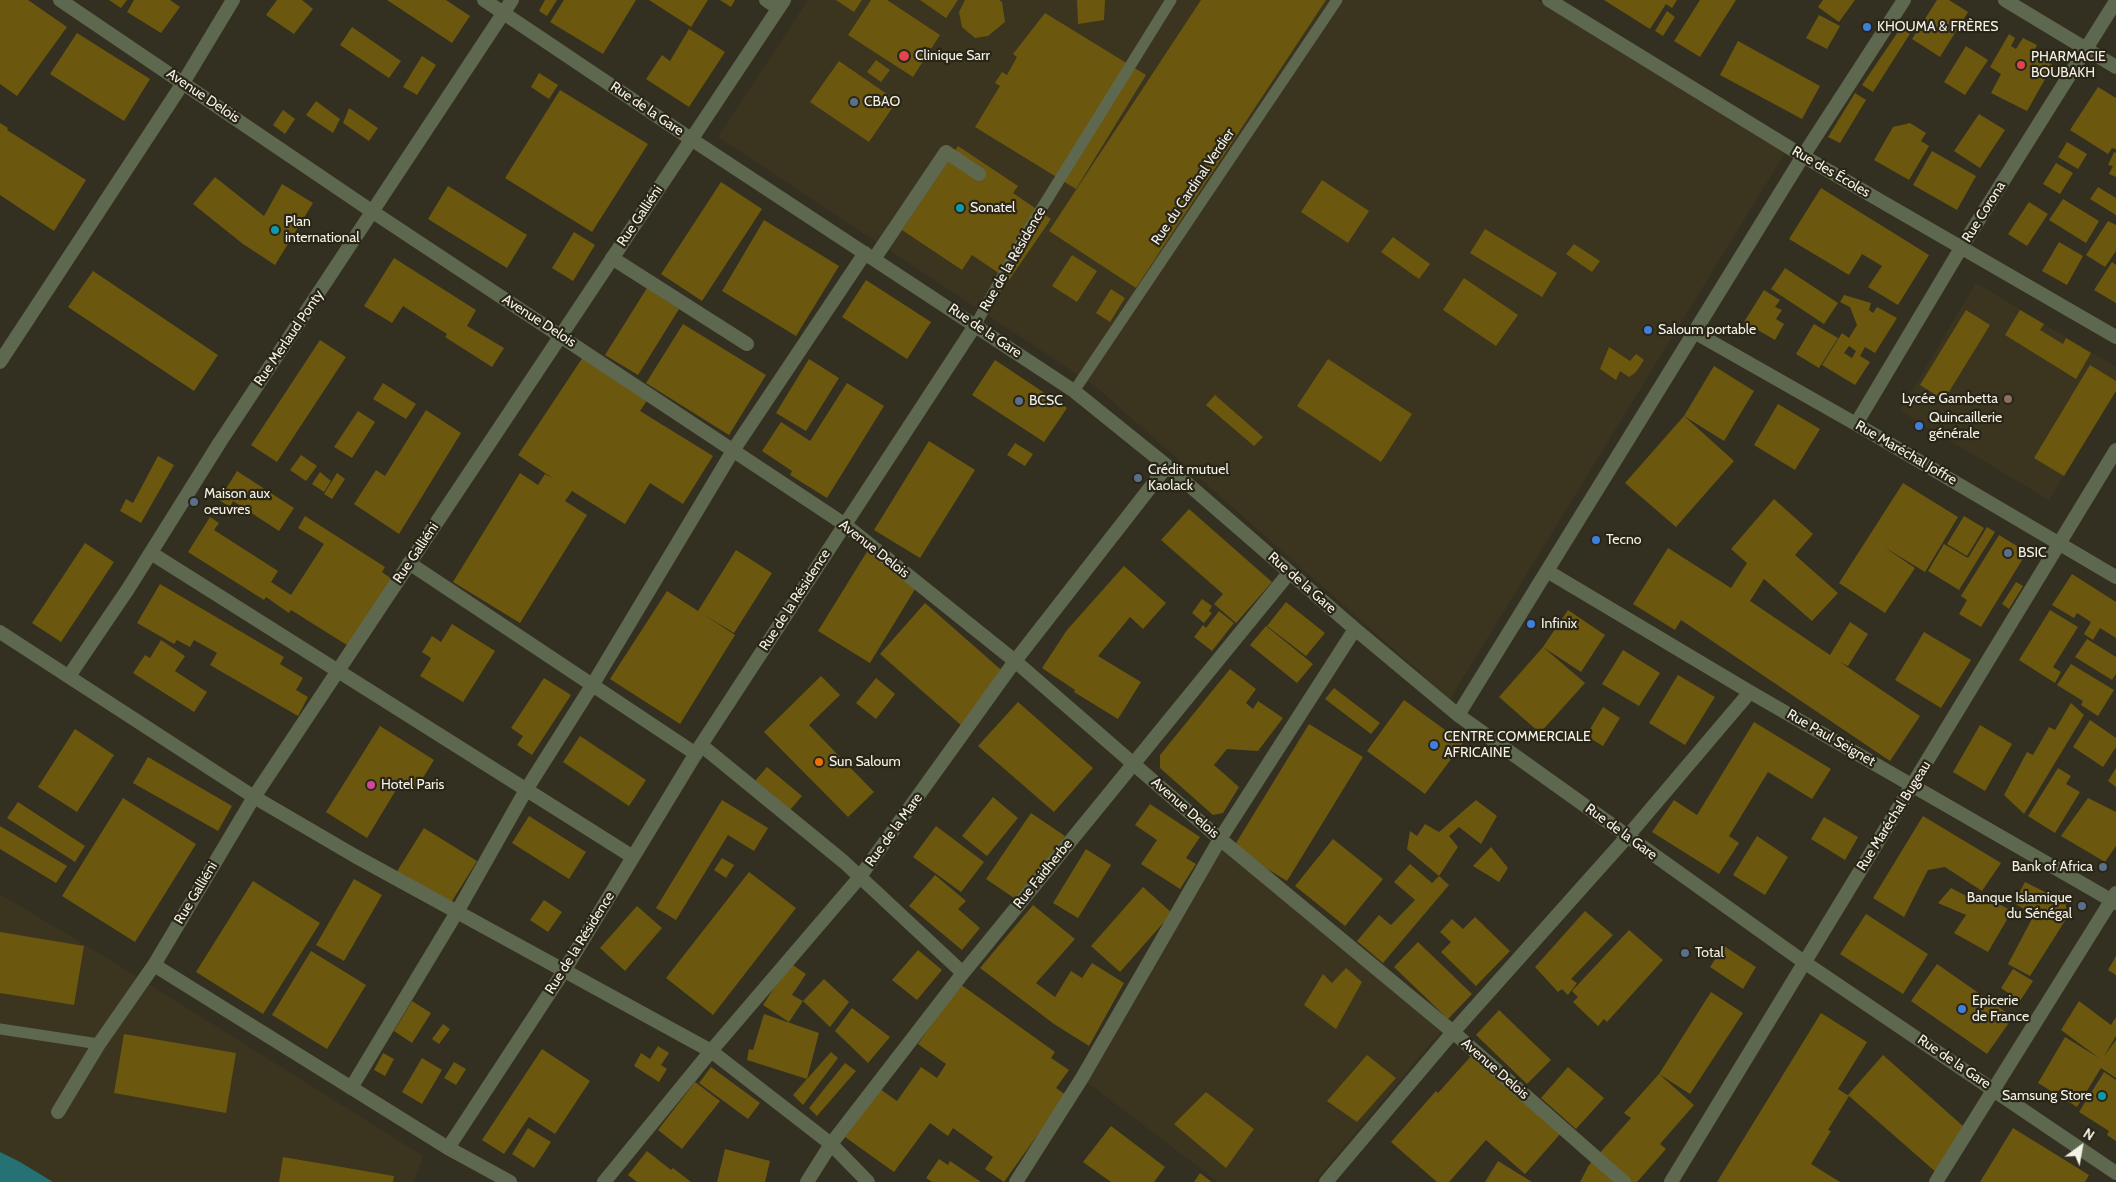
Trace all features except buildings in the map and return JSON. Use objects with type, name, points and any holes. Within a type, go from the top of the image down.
[{"type":"street","name":"Avenue Delois","points":[[60,0],[373,212],[734,449],[844,524],[1015,661],[1134,762],[1220,839],[1453,1032],[1624,1182]]},
{"type":"street","points":[[0,362],[184,83],[233,0]]},
{"type":"street","name":"Rue de la Gare","points":[[484,0],[691,139],[976,324],[1074,391],[1167,466],[1289,573],[1458,715],[1804,962],[1993,1088],[2116,1173]]},
{"type":"street","name":"Rue Merlaud Ponty","points":[[69,676],[220,442],[512,0]]},
{"type":"street","points":[[766,0],[781,4]]},
{"type":"street","name":"Rue des Écoles","points":[[1550,0],[1802,156],[2116,337]]},
{"type":"street","points":[[1458,715],[1802,156],[1904,0]]},
{"type":"street","points":[[2005,0],[2116,67]]},
{"type":"street","name":"Rue Corona","points":[[1856,424],[1962,248],[2116,1]]},
{"type":"street","name":"Rue Galliéni","points":[[58,1112],[99,1044],[154,966],[254,797],[781,4]]},
{"type":"street","points":[[351,1088],[457,912],[526,790],[593,684],[734,449],[946,152],[979,174]]},
{"type":"street","points":[[612,258],[747,344]]},
{"type":"street","name":"Rue de la Résidence","points":[[448,1148],[564,971],[699,750],[844,524],[976,324]]},
{"type":"street","name":"Rue Maréchal Joffre","points":[[1694,332],[1856,424],[2116,577]]},
{"type":"street","name":"Rue Maréchal Bugeau","points":[[1671,1182],[2116,450]]},
{"type":"street","name":"Rue de la Mare","points":[[604,1182],[711,1051],[859,878],[1015,661],[1167,466]]},
{"type":"street","points":[[150,553],[633,856]]},
{"type":"street","points":[[409,564],[593,684],[699,750],[844,862],[962,973]]},
{"type":"street","name":"Rue Paul Seignet","points":[[1548,571],[1750,692],[2114,898]]},
{"type":"street","name":"Rue Faidherbe","points":[[807,1182],[831,1144],[962,973],[1289,573]]},
{"type":"street","points":[[1016,1182],[1082,1078],[1220,839],[1355,629]]},
{"type":"street","points":[[0,632],[254,797],[355,856],[711,1051],[831,1144],[868,1182]]},
{"type":"street","points":[[1326,1182],[1453,1032],[1627,837],[1750,692]]},
{"type":"street","points":[[1936,1182],[1993,1088],[2114,898]]},
{"type":"street","points":[[154,966],[448,1148],[510,1182]]},
{"type":"lane","name":"Rue de la Résidence","points":[[976,324],[1027,232],[1172,0]]},
{"type":"lane","name":"Rue du Cardinal Verdier","points":[[1074,391],[1337,0]]},
{"type":"lane","points":[[0,1029],[99,1044]]},
{"type":"shaded area","points":[[808,0],[1537,0],[1785,153],[1450,699],[1095,386],[718,137]]},
{"type":"shaded area","name":"Lycée Gambetta","points":[[1976,283],[2116,367],[2116,388],[2049,500],[1900,411]]},
{"type":"shaded area","points":[[1220,848],[1441,1031],[1314,1182],[1218,1182],[1087,1082]]},
{"type":"shaded area","points":[[0,894],[123,968],[423,1156],[414,1182],[53,1182],[0,1152]]},
{"type":"water","points":[[0,1152],[20,1162],[53,1182],[0,1182]]},
{"type":"place","name":"KHOUMA & FRÈRES","points":[[1867,27]]},
{"type":"place","name":"Clinique Sarr","points":[[904,56]]},
{"type":"place","name":"PHARMACIE BOUBAKH","points":[[2021,65]]},
{"type":"place","name":"CBAO","points":[[854,102]]},
{"type":"place","name":"Sonatel","points":[[960,208]]},
{"type":"place","name":"Plan international","points":[[275,230]]},
{"type":"place","name":"Saloum portable","points":[[1648,330]]},
{"type":"place","name":"Lycée Gambetta","points":[[2008,399]]},
{"type":"place","name":"BCSC","points":[[1019,401]]},
{"type":"place","name":"Quincaillerie générale","points":[[1919,426]]},
{"type":"place","name":"Crédit mutuel Kaolack","points":[[1138,478]]},
{"type":"place","name":"Maison aux oeuvres","points":[[194,502]]},
{"type":"place","name":"Tecno","points":[[1596,540]]},
{"type":"place","name":"BSIC","points":[[2008,553]]},
{"type":"place","name":"Infinix","points":[[1531,624]]},
{"type":"place","name":"CENTRE COMMERCIALE AFRICAINE","points":[[1434,745]]},
{"type":"place","name":"Sun Saloum","points":[[819,762]]},
{"type":"place","name":"Hotel Paris","points":[[371,785]]},
{"type":"place","name":"Bank of Africa","points":[[2103,867]]},
{"type":"place","name":"Banque Islamique du Sénégal","points":[[2082,906]]},
{"type":"place","name":"Total","points":[[1685,953]]},
{"type":"place","name":"Epicerie de France","points":[[1962,1009]]},
{"type":"place","name":"Samsung Store","points":[[2102,1096]]}]
